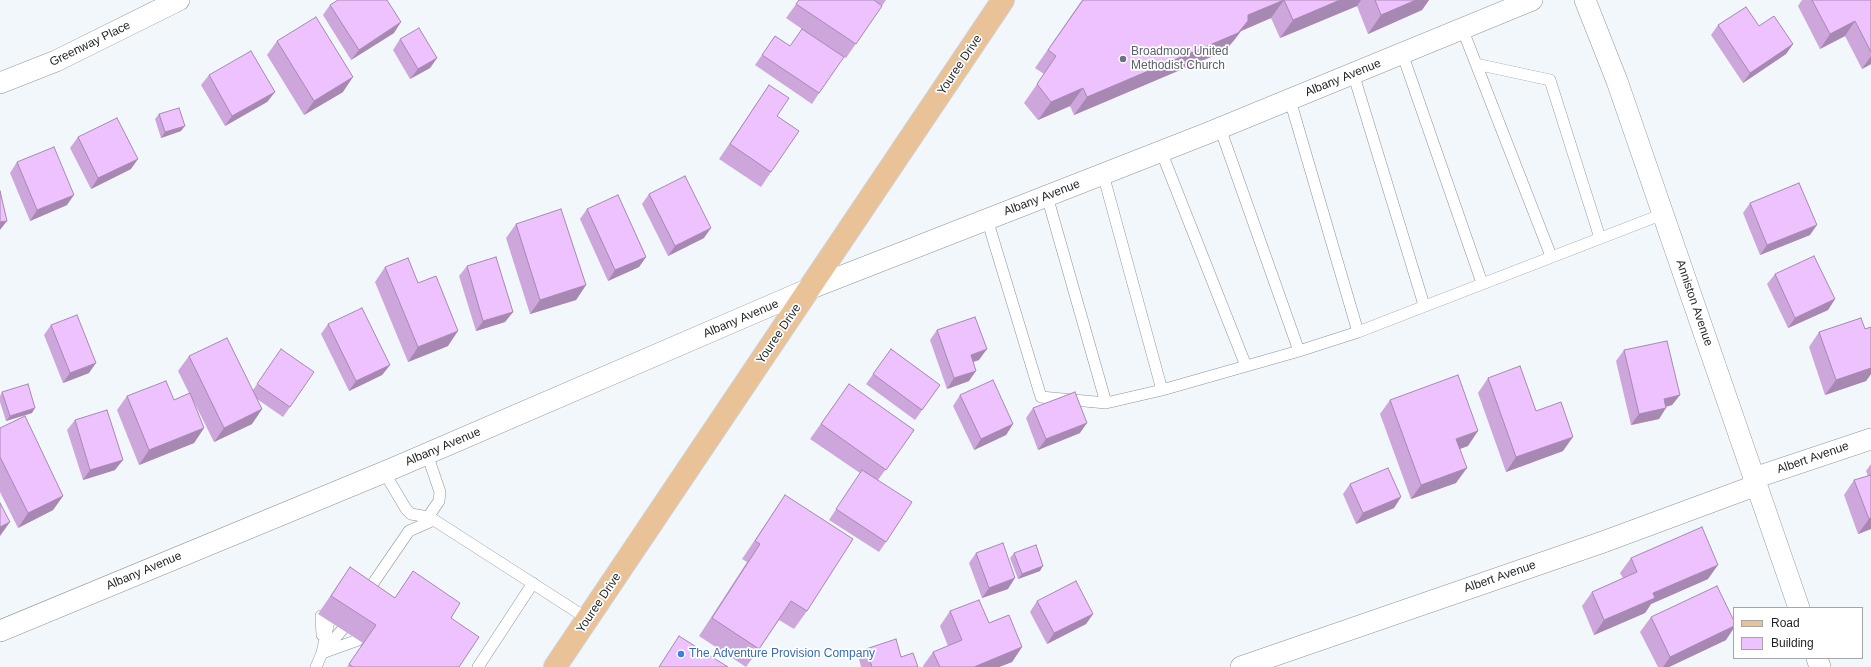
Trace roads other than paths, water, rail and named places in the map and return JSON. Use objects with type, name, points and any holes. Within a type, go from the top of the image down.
[{"type":"main road","name":"Youree Drive","points":[[555,667],[1003,0]]},
{"type":"street","name":"Greenway Place","points":[[0,83],[56,61],[179,0]]},
{"type":"street","name":"Albany Avenue","points":[[0,631],[384,472],[809,289],[1220,128],[1532,0]]},
{"type":"street","name":"Anniston Avenue","points":[[1585,0],[1616,81],[1663,214],[1799,607]]},
{"type":"street","name":"Albert Avenue","points":[[1241,667],[1603,542],[1871,439]]},
{"type":"lane","points":[[1462,28],[1551,256]]},
{"type":"lane","points":[[1402,53],[1482,283]]},
{"type":"lane","points":[[1476,64],[1550,80],[1600,238]]},
{"type":"lane","points":[[1353,74],[1424,305]]},
{"type":"lane","points":[[1290,100],[1358,332]]},
{"type":"lane","points":[[1220,128],[1299,351]]},
{"type":"lane","points":[[1161,151],[1246,366]]},
{"type":"lane","points":[[1103,174],[1162,390]]},
{"type":"lane","points":[[1047,196],[1106,403]]},
{"type":"lane","points":[[987,220],[1041,397],[1106,403],[1162,390],[1299,351],[1358,332],[1424,305],[1663,214]]},
{"type":"lane","points":[[373,606],[358,595],[409,531],[431,518],[439,501],[440,492],[426,454]]},
{"type":"lane","points":[[384,472],[406,509],[411,514],[431,518],[588,619]]},
{"type":"lane","points":[[478,667],[533,583]]},
{"type":"lane","points":[[322,653],[325,618]]},
{"type":"lane","points":[[316,667],[322,653],[342,630]]},
{"type":"lane","points":[[322,653],[358,640]]},
{"type":"place","name":"Broadmoor United Methodist Church","points":[[1123,59]]},
{"type":"place","name":"The Adventure Provision Company","points":[[681,654]]}]
